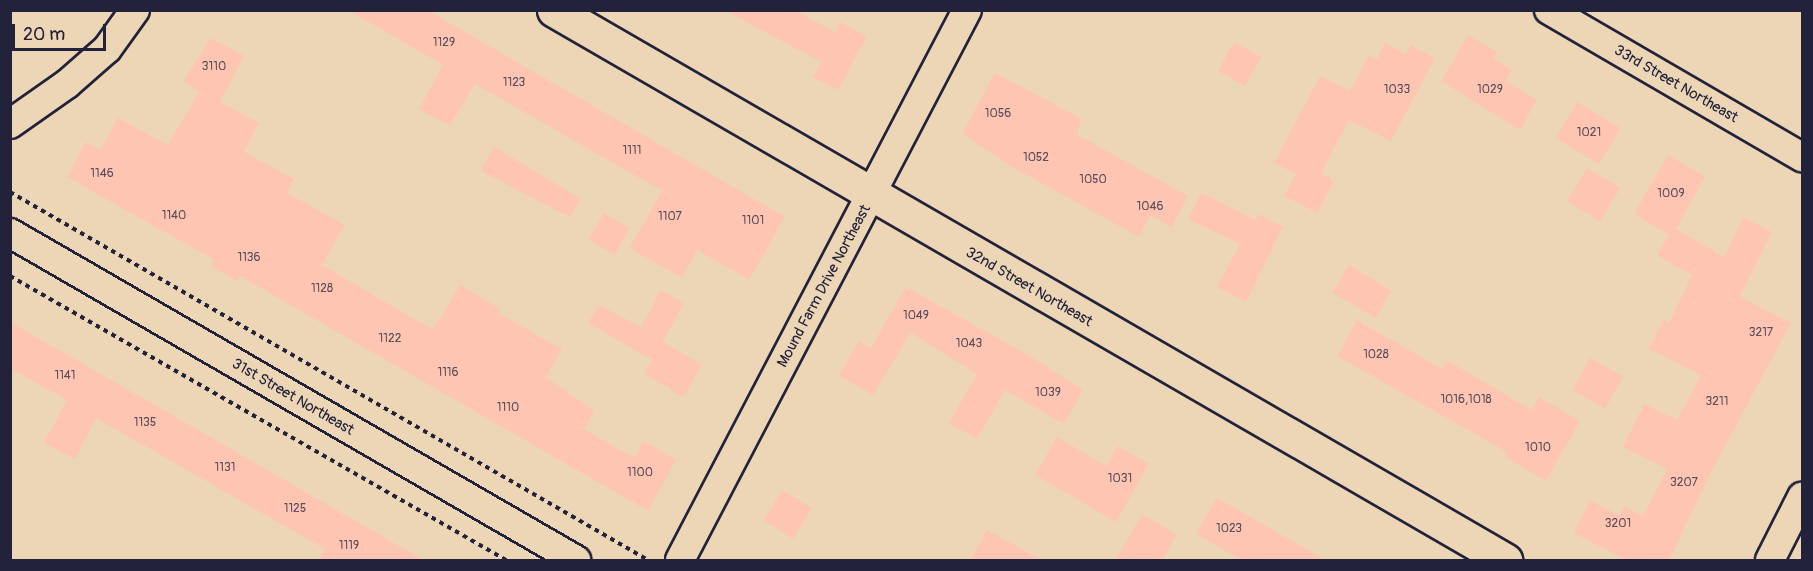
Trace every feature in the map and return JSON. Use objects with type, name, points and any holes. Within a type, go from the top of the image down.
[{"type":"main road","name":"32nd Street Northeast","points":[[554,10],[871,196],[1505,561]]},
{"type":"street","points":[[10,124],[67,84],[107,49],[135,10]]},
{"type":"street","name":"Mound Farm Drive Northeast","points":[[680,561],[968,10]]},
{"type":"street","name":"33rd Street Northeast","points":[[1549,10],[1803,157]]},
{"type":"street","name":"31st Street Northeast","points":[[10,233],[576,561]]},
{"type":"street","points":[[1770,561],[1803,497]]},
{"type":"path","points":[[10,192],[648,561]]},
{"type":"path","points":[[10,276],[506,561]]},
{"type":"building","points":[[348,10],[427,10],[785,217],[749,280],[697,250],[682,278],[629,248],[662,191],[475,84],[450,126],[419,109],[443,65]]},
{"type":"building","points":[[724,10],[794,10],[835,32],[840,22],[867,36],[838,90],[813,77],[821,62]]},
{"type":"building","points":[[1468,35],[1497,52],[1493,59],[1512,70],[1505,81],[1537,100],[1520,130],[1441,81]]},
{"type":"building","points":[[211,38],[244,56],[220,102],[259,123],[244,152],[294,179],[287,193],[345,225],[322,265],[433,330],[460,285],[501,309],[498,313],[562,349],[546,377],[594,411],[584,429],[634,458],[643,441],[676,460],[648,511],[240,276],[237,281],[212,267],[213,259],[67,177],[86,142],[100,150],[118,118],[168,145],[199,92],[207,96],[183,82]]},
{"type":"building","points":[[1234,42],[1261,57],[1245,86],[1218,71]]},
{"type":"building","points":[[1385,43],[1406,54],[1411,45],[1435,58],[1391,141],[1349,120],[1321,174],[1334,181],[1318,213],[1284,196],[1296,174],[1274,163],[1320,76],[1350,91],[1369,55],[1377,59]]},
{"type":"building","points":[[995,73],[1082,119],[1076,134],[1188,196],[1172,227],[1150,215],[1139,237],[1009,165],[962,134]]},
{"type":"building","points":[[1577,102],[1621,128],[1599,164],[1555,138]]},
{"type":"building","points":[[494,147],[581,199],[570,217],[481,171]]},
{"type":"building","points":[[1668,155],[1705,177],[1676,229],[1724,257],[1743,217],[1772,232],[1740,297],[1791,323],[1711,472],[1669,561],[1628,561],[1574,533],[1590,500],[1620,516],[1624,507],[1643,516],[1667,469],[1623,447],[1644,404],[1677,420],[1701,375],[1649,349],[1663,320],[1669,323],[1692,275],[1657,255],[1669,235],[1634,214]]},
{"type":"building","points":[[1587,168],[1620,188],[1600,222],[1567,201]]},
{"type":"building","points":[[1201,193],[1255,220],[1258,214],[1283,227],[1246,302],[1217,287],[1240,244],[1188,219]]},
{"type":"building","points":[[604,213],[630,228],[614,255],[588,240]]},
{"type":"building","points":[[1349,265],[1392,291],[1375,318],[1333,292]]},
{"type":"building","points":[[906,287],[1035,359],[1083,390],[1064,424],[1005,390],[977,439],[949,423],[977,374],[911,333],[873,395],[839,375],[859,341],[871,348]]},
{"type":"building","points":[[661,290],[684,303],[663,342],[702,365],[683,397],[644,374],[652,360],[588,323],[599,305],[641,327]]},
{"type":"building","points":[[1357,320],[1442,369],[1448,361],[1532,410],[1539,397],[1580,421],[1546,481],[1505,457],[1507,452],[1337,356]]},
{"type":"building","points":[[10,322],[425,561],[318,561],[325,549],[96,418],[75,459],[44,443],[67,400],[10,368]]},
{"type":"building","points":[[1590,358],[1623,376],[1605,409],[1572,390]]},
{"type":"building","points":[[1057,437],[1106,466],[1118,446],[1149,464],[1116,522],[1035,475]]},
{"type":"building","points":[[782,490],[812,508],[793,539],[763,521]]},
{"type":"building","points":[[1217,498],[1327,561],[1243,561],[1196,534]]},
{"type":"building","points":[[1142,514],[1177,535],[1162,561],[1115,561]]},
{"type":"building","points":[[987,530],[1044,561],[970,561]]}]
